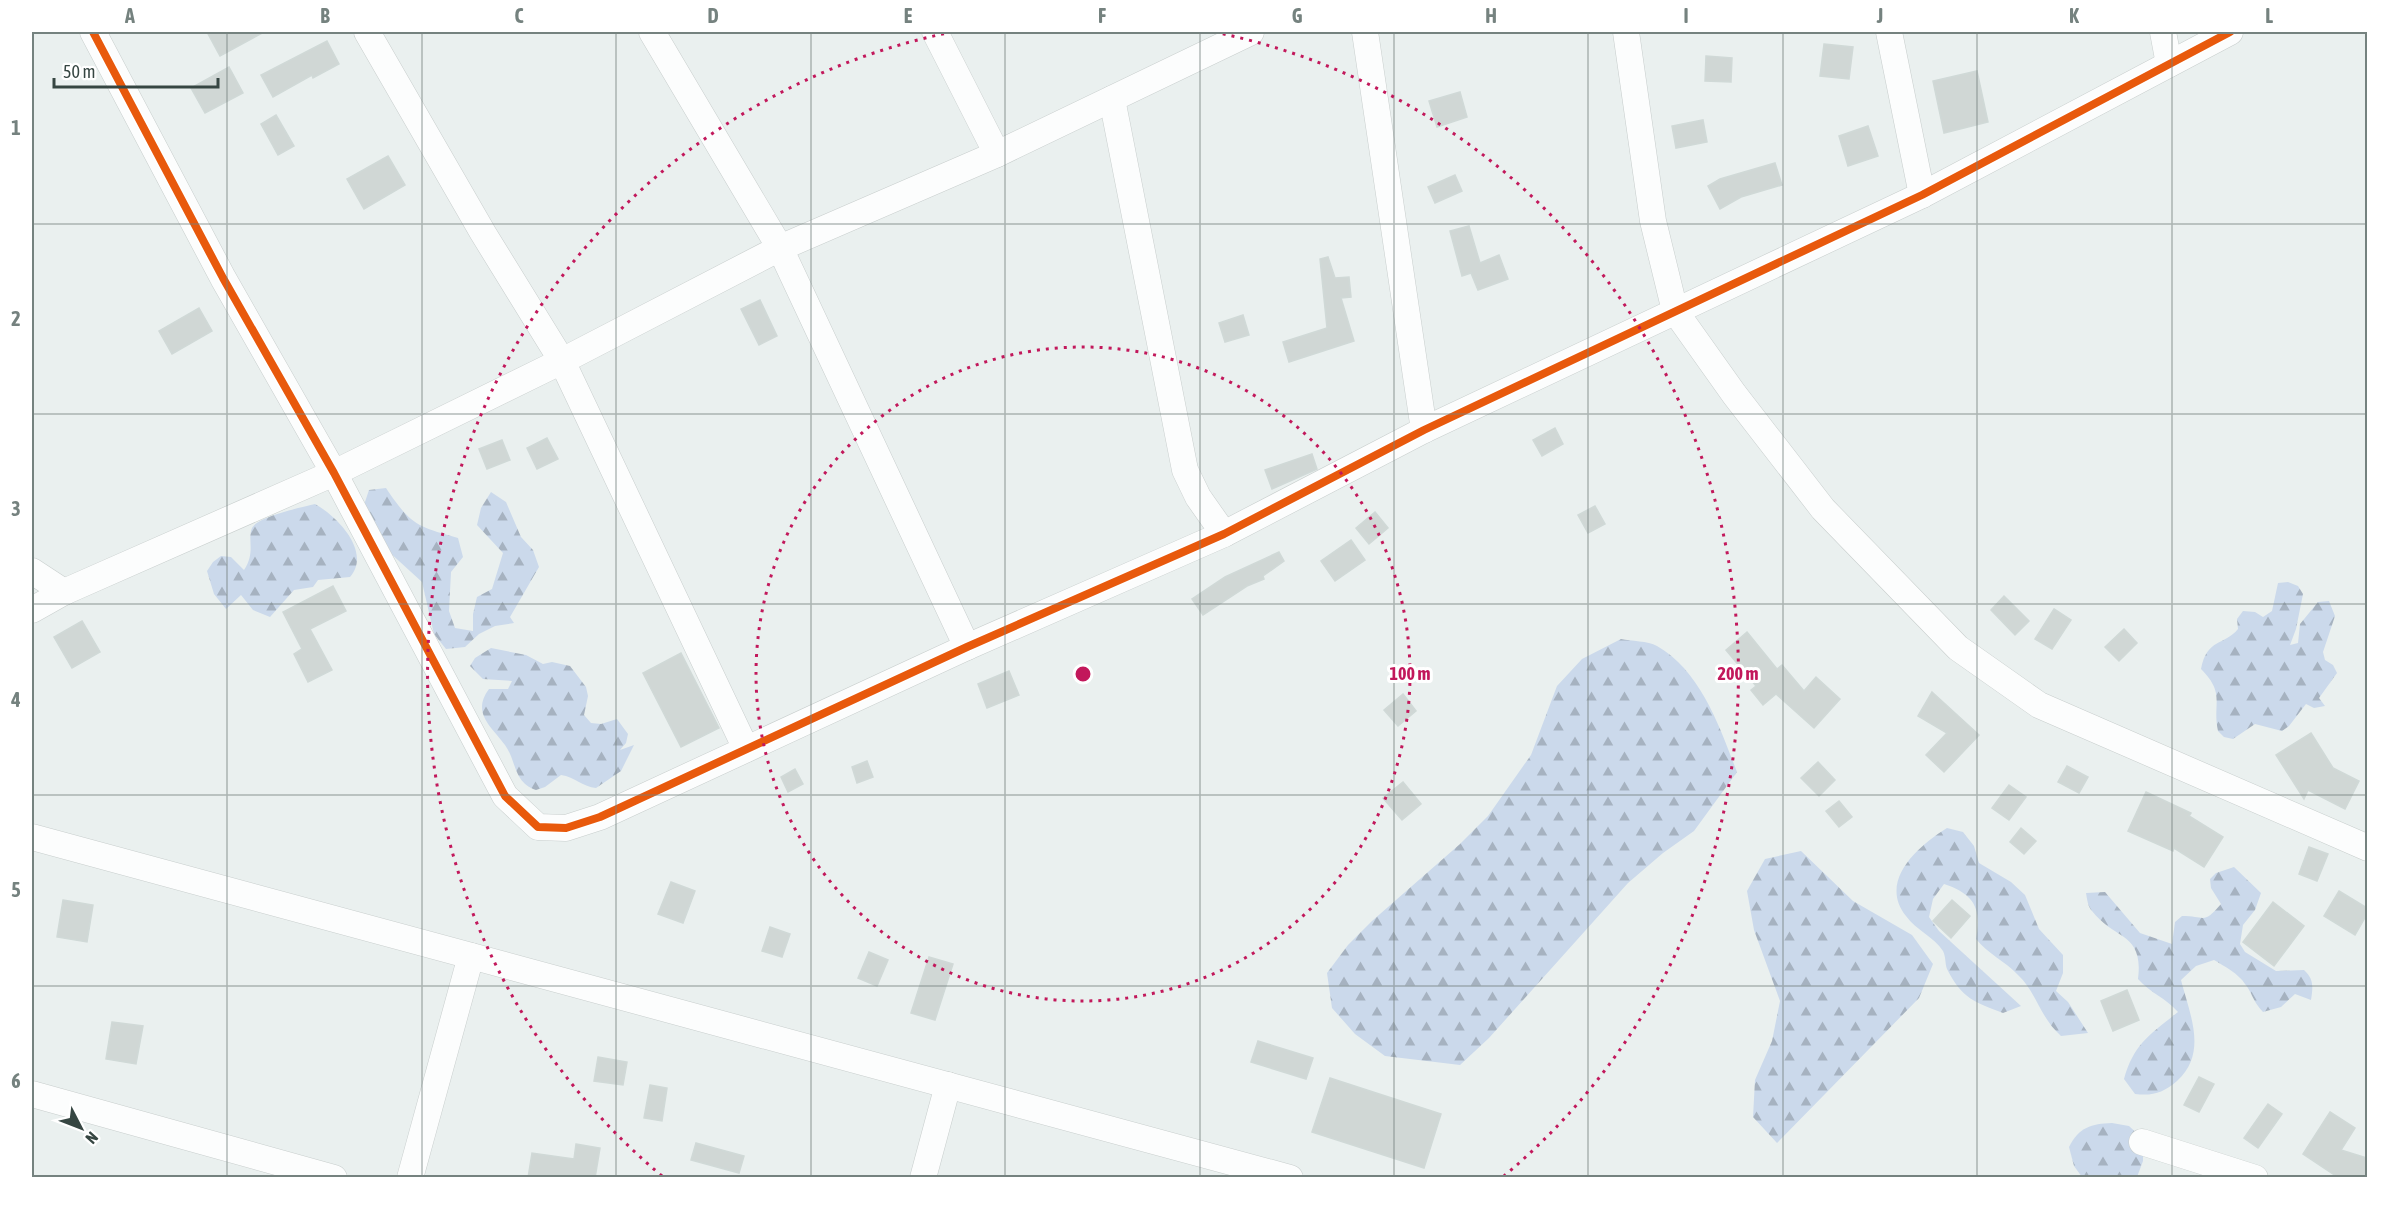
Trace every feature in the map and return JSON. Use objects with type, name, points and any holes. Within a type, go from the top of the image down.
[{"type":"street","points":[[93,32],[224,278],[334,473],[505,796],[538,827],[566,828],[600,817],[967,647],[1224,534],[1424,430],[1922,195],[2230,32]]},
{"type":"street","points":[[367,32],[483,233],[562,361],[746,748]]},
{"type":"street","points":[[652,32],[780,248],[967,647]]},
{"type":"street","points":[[935,32],[997,154]]},
{"type":"street","points":[[1365,32],[1424,430]]},
{"type":"street","points":[[1626,32],[1653,221],[1675,311],[1734,394],[1823,509],[1958,648],[2039,705],[2367,848]]},
{"type":"street","points":[[1889,32],[1922,195]]},
{"type":"street","points":[[2163,32],[2169,64]]},
{"type":"street","points":[[32,610],[64,592],[334,473],[562,361],[780,248],[997,154],[1112,99],[1237,35]]},
{"type":"street","points":[[1112,99],[1185,471],[1198,497],[1224,534]]},
{"type":"street","points":[[32,571],[64,592]]},
{"type":"street","points":[[32,837],[1290,1178]]},
{"type":"street","points":[[410,1178],[471,956]]},
{"type":"street","points":[[923,1178],[948,1085]]},
{"type":"street","points":[[32,1094],[334,1178]]},
{"type":"street","points":[[2142,1142],[2255,1178]]},
{"type":"green space","points":[[386,488],[402,510],[423,527],[458,538],[463,557],[451,572],[449,611],[455,628],[473,631],[473,614],[477,597],[492,589],[503,553],[477,525],[481,508],[491,492],[506,502],[521,537],[533,550],[539,567],[510,617],[514,623],[495,626],[479,634],[465,647],[446,649],[434,634],[422,582],[365,530],[362,511],[369,490]]},
{"type":"green space","points":[[315,504],[342,526],[354,546],[357,557],[356,567],[350,577],[318,580],[313,587],[294,590],[270,617],[253,610],[241,595],[226,609],[214,594],[207,571],[213,562],[221,556],[231,557],[244,570],[250,558],[252,528],[256,524],[280,513]]},
{"type":"green space","points":[[2288,582],[2298,586],[2303,594],[2296,629],[2290,645],[2298,643],[2300,624],[2318,602],[2329,601],[2335,616],[2323,652],[2325,660],[2333,665],[2337,673],[2319,698],[2325,706],[2314,708],[2306,704],[2289,726],[2282,731],[2255,724],[2233,739],[2224,737],[2218,731],[2216,692],[2201,669],[2204,659],[2212,647],[2238,629],[2237,619],[2243,611],[2255,612],[2263,617],[2272,611],[2278,583]]},
{"type":"green space","points":[[1621,639],[1653,644],[1686,670],[1716,719],[1737,772],[1694,831],[1663,853],[1628,883],[1489,1038],[1460,1065],[1385,1056],[1355,1034],[1332,1008],[1327,973],[1348,945],[1372,921],[1460,844],[1488,816],[1531,755],[1557,686],[1582,659]]},
{"type":"green space","points":[[491,648],[526,655],[543,664],[552,662],[570,666],[586,687],[588,696],[584,715],[591,723],[601,724],[617,719],[628,734],[626,743],[620,750],[634,745],[621,771],[596,788],[561,775],[545,787],[536,790],[523,782],[516,771],[509,751],[485,719],[482,705],[489,689],[508,689],[512,681],[483,679],[470,666],[475,658]]},
{"type":"green space","points":[[1947,828],[1963,832],[1974,846],[1979,863],[2011,882],[2025,895],[2039,929],[2063,955],[2063,973],[2056,991],[2068,1002],[2088,1033],[2061,1036],[2048,1021],[2024,982],[1976,939],[1978,919],[1976,911],[1963,892],[1944,884],[1933,899],[1929,917],[1939,931],[2021,1006],[2003,1013],[1970,998],[1958,987],[1947,969],[1943,951],[1906,916],[1899,903],[1897,890],[1899,878],[1905,866],[1924,844]]},
{"type":"green space","points":[[1801,851],[1853,901],[1912,935],[1933,964],[1919,998],[1777,1143],[1753,1117],[1755,1080],[1772,1041],[1780,1001],[1754,930],[1747,891],[1765,859]]},
{"type":"green space","points":[[2234,867],[2261,893],[2255,910],[2243,925],[2240,944],[2245,952],[2276,971],[2304,970],[2312,984],[2311,1000],[2295,994],[2281,1007],[2263,1012],[2242,980],[2231,970],[2214,960],[2196,966],[2181,980],[2194,1033],[2192,1058],[2177,1081],[2167,1088],[2153,1094],[2135,1094],[2124,1079],[2133,1056],[2145,1040],[2178,1012],[2138,979],[2139,964],[2132,944],[2092,911],[2086,893],[2105,892],[2140,933],[2172,944],[2175,922],[2182,916],[2204,918],[2211,915],[2221,904],[2211,888],[2210,879],[2216,873]]},
{"type":"green space","points":[[2112,1123],[2129,1126],[2143,1139],[2143,1161],[2137,1177],[2082,1177],[2074,1166],[2069,1147],[2077,1135],[2086,1128]]},
{"type":"building","points":[[207,32],[264,32],[220,56]]},
{"type":"building","points":[[327,41],[339,64],[313,78],[312,75],[273,97],[261,75]]},
{"type":"building","points":[[1824,44],[1853,47],[1849,79],[1820,76]]},
{"type":"building","points":[[1706,56],[1732,58],[1731,82],[1705,81]]},
{"type":"building","points":[[229,67],[243,93],[205,113],[191,88]]},
{"type":"building","points":[[1977,71],[1988,122],[1944,133],[1933,81]]},
{"type":"building","points":[[1460,92],[1467,117],[1437,127],[1429,101]]},
{"type":"building","points":[[276,115],[294,146],[278,155],[261,124]]},
{"type":"building","points":[[1703,120],[1707,142],[1676,148],[1672,126]]},
{"type":"building","points":[[1868,126],[1878,156],[1848,166],[1839,136]]},
{"type":"building","points":[[388,156],[405,185],[364,209],[347,179]]},
{"type":"building","points":[[1775,163],[1782,185],[1741,197],[1720,209],[1708,186],[1720,179]]},
{"type":"building","points":[[1455,175],[1462,191],[1435,203],[1428,187]]},
{"type":"building","points":[[1469,226],[1480,263],[1499,255],[1508,279],[1478,290],[1471,273],[1462,276],[1450,231]]},
{"type":"building","points":[[1328,257],[1335,278],[1349,277],[1351,297],[1341,298],[1354,341],[1289,362],[1283,342],[1327,328],[1320,259]]},
{"type":"building","points":[[760,300],[777,336],[759,345],[741,309]]},
{"type":"building","points":[[199,308],[212,331],[172,354],[159,331]]},
{"type":"building","points":[[1243,315],[1249,335],[1225,342],[1219,323]]},
{"type":"building","points":[[1555,428],[1563,444],[1542,456],[1533,440]]},
{"type":"building","points":[[547,438],[558,459],[537,469],[527,448]]},
{"type":"building","points":[[502,440],[510,460],[487,469],[479,449]]},
{"type":"building","points":[[1312,454],[1317,469],[1272,489],[1265,470]]},
{"type":"building","points":[[1595,506],[1605,524],[1588,533],[1578,515]]},
{"type":"building","points":[[1375,512],[1388,528],[1369,544],[1356,528]]},
{"type":"building","points":[[1351,540],[1365,560],[1335,581],[1321,561]]},
{"type":"building","points":[[1279,552],[1284,561],[1263,576],[1264,579],[1247,586],[1203,615],[1192,599],[1225,577]]},
{"type":"building","points":[[333,586],[346,611],[310,629],[332,670],[308,682],[294,654],[302,649],[283,612]]},
{"type":"building","points":[[2004,596],[2029,621],[2015,635],[1991,610]]},
{"type":"building","points":[[2054,609],[2071,620],[2052,649],[2035,639]]},
{"type":"building","points":[[82,621],[100,652],[72,668],[54,637]]},
{"type":"building","points":[[2124,629],[2137,643],[2119,661],[2105,647]]},
{"type":"building","points":[[1747,632],[1777,669],[1782,665],[1804,691],[1816,677],[1840,699],[1814,728],[1776,694],[1763,705],[1751,690],[1756,686],[1726,650]]},
{"type":"building","points":[[681,653],[719,728],[681,747],[643,673]]},
{"type":"building","points":[[1009,671],[1019,695],[987,708],[978,684]]},
{"type":"building","points":[[1932,692],[1979,735],[1944,772],[1926,755],[1947,733],[1918,716]]},
{"type":"building","points":[[1403,694],[1416,711],[1398,726],[1384,710]]},
{"type":"building","points":[[2311,733],[2333,768],[2359,781],[2345,809],[2308,790],[2304,799],[2276,755]]},
{"type":"building","points":[[867,761],[873,777],[857,783],[852,767]]},
{"type":"building","points":[[1818,762],[1835,780],[1819,796],[1801,778]]},
{"type":"building","points":[[2067,766],[2088,777],[2079,793],[2058,782]]},
{"type":"building","points":[[795,769],[803,784],[788,792],[781,777]]},
{"type":"building","points":[[1403,782],[1421,804],[1402,820],[1383,798]]},
{"type":"building","points":[[2009,785],[2026,797],[2009,820],[1992,808]]},
{"type":"building","points":[[2146,792],[2191,813],[2189,816],[2223,837],[2204,867],[2174,848],[2173,851],[2128,831]]},
{"type":"building","points":[[1839,801],[1852,817],[1839,827],[1826,811]]},
{"type":"building","points":[[2021,828],[2036,841],[2024,854],[2010,842]]},
{"type":"building","points":[[2309,847],[2328,854],[2317,881],[2299,874]]},
{"type":"building","points":[[671,882],[695,891],[683,923],[658,914]]},
{"type":"building","points":[[2339,891],[2367,908],[2367,914],[2355,935],[2324,916]]},
{"type":"building","points":[[63,900],[93,905],[87,942],[57,937]]},
{"type":"building","points":[[1952,900],[1970,916],[1951,938],[1933,921]]},
{"type":"building","points":[[2273,902],[2304,926],[2274,966],[2243,942]]},
{"type":"building","points":[[770,927],[790,934],[782,957],[762,951]]},
{"type":"building","points":[[869,952],[888,960],[877,986],[858,978]]},
{"type":"building","points":[[929,957],[953,964],[935,1020],[911,1013]]},
{"type":"building","points":[[2127,990],[2139,1020],[2113,1031],[2101,1001]]},
{"type":"building","points":[[112,1022],[143,1026],[136,1064],[106,1059]]},
{"type":"building","points":[[1258,1041],[1313,1058],[1306,1079],[1251,1062]]},
{"type":"building","points":[[598,1057],[627,1062],[623,1085],[594,1081]]},
{"type":"building","points":[[2199,1077],[2214,1084],[2199,1112],[2184,1105]]},
{"type":"building","points":[[1330,1078],[1441,1114],[1424,1168],[1312,1132]]},
{"type":"building","points":[[650,1085],[667,1088],[662,1121],[644,1118]]},
{"type":"building","points":[[2268,1104],[2282,1114],[2258,1148],[2244,1138]]},
{"type":"building","points":[[2330,1112],[2355,1128],[2341,1150],[2367,1158],[2367,1178],[2339,1178],[2303,1154]]},
{"type":"building","points":[[696,1143],[744,1156],[739,1173],[691,1160]]},
{"type":"building","points":[[576,1144],[600,1148],[595,1178],[528,1178],[532,1153],[574,1159]]},
{"type":"cycle path","points":[[93,32],[223,278],[334,473],[505,796],[538,827],[566,828],[600,817],[967,647],[1224,534],[1424,430],[1922,195],[2230,32]]}]
